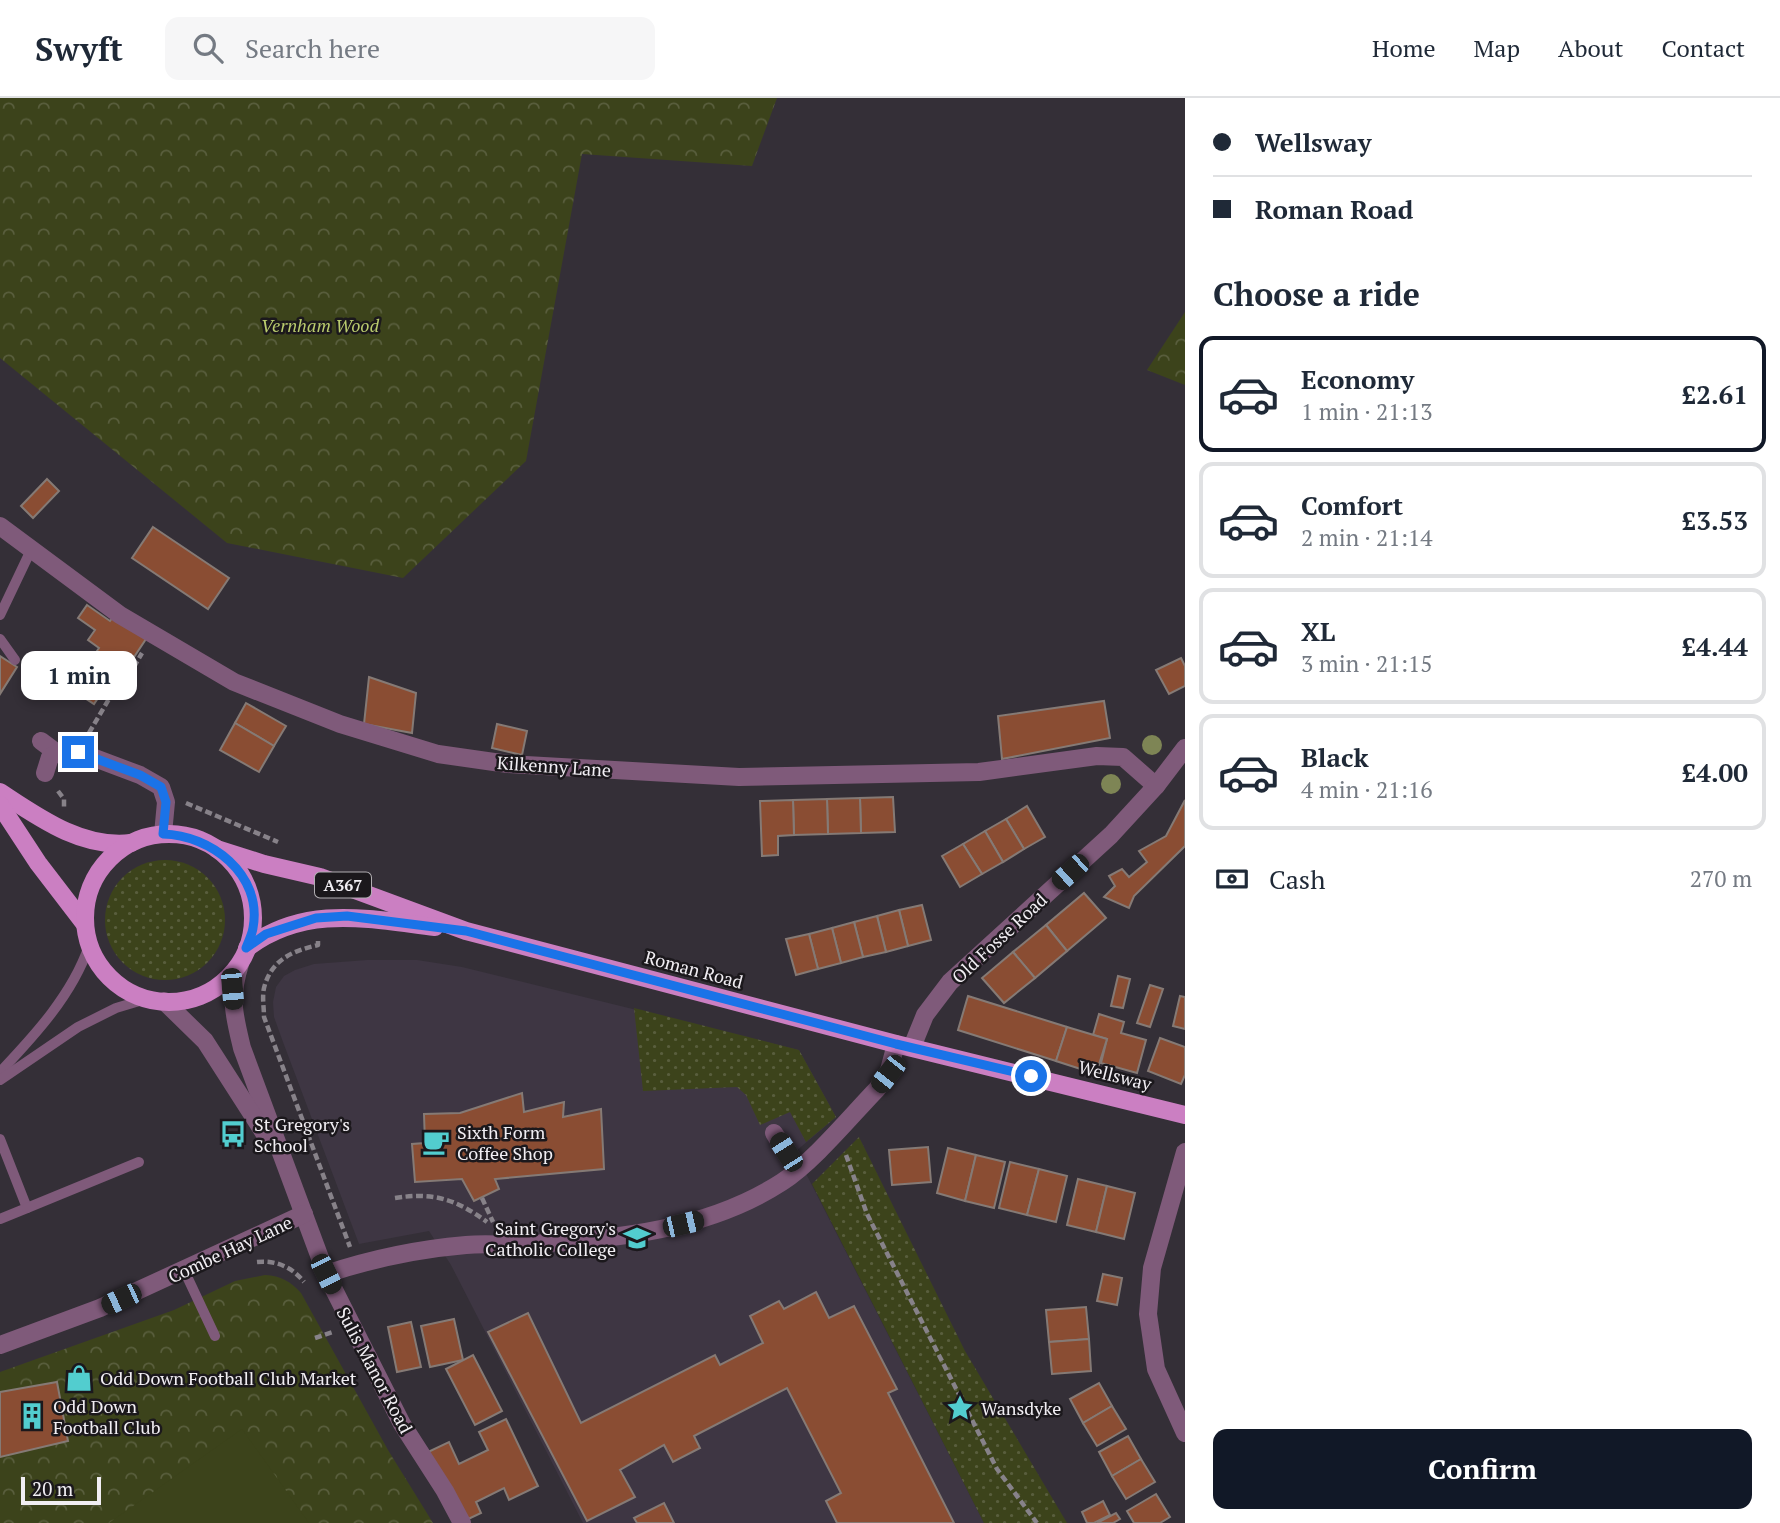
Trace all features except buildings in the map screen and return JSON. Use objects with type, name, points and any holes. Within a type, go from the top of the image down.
[{"type":"main road","points":[[0,792],[38,818],[63,831],[122,844],[163,834],[180,834],[198,839],[217,849],[234,864],[245,882],[253,904],[254,927],[243,956],[206,994],[179,1002],[146,999],[123,989],[105,974],[89,946],[85,923],[87,898],[96,874],[115,853],[136,842]]},
{"type":"main road","points":[[0,805],[45,872],[85,923]]},
{"type":"main road","name":"Roman Road","points":[[217,849],[264,864],[320,877],[466,931],[904,1045]]},
{"type":"main road","name":"Roman Road","points":[[243,956],[266,934],[316,918],[347,916],[466,931]]},
{"type":"main road","name":"Wellsway","points":[[904,1045],[1185,1115]]},
{"type":"street","name":"Kilkenny Lane","points":[[0,526],[120,615],[234,682],[340,724],[438,754],[508,764],[739,777],[979,772],[1097,756],[1123,757],[1156,786]]},
{"type":"street","points":[[41,741],[57,753]]},
{"type":"street","points":[[45,773],[50,757],[68,748],[140,775],[161,787],[166,802],[163,834]]},
{"type":"street","name":"Old Fosse Road","points":[[904,1045],[950,982],[1111,835],[1156,786],[1185,748]]},
{"type":"street","name":"Sulis Manor Road","points":[[243,956],[232,989],[234,1015],[242,1048],[326,1274],[402,1424],[462,1523]]},
{"type":"street","name":"Sulis Manor Road","points":[[164,1001],[205,1041],[288,1171]]},
{"type":"street","points":[[326,1274],[356,1264],[427,1249],[528,1245],[635,1234],[707,1218],[768,1191],[797,1170],[888,1074],[904,1045]]},
{"type":"street","points":[[774,1133],[797,1170]]},
{"type":"street","points":[[1185,1152],[1152,1268],[1149,1314],[1156,1369],[1185,1433]]},
{"type":"street","name":"Combe Hay Lane","points":[[0,1345],[100,1308],[304,1214]]},
{"type":"lane","points":[[0,615],[31,550]]},
{"type":"lane","points":[[0,639],[15,660]]},
{"type":"lane","points":[[0,1072],[70,989],[83,966],[89,946]]},
{"type":"lane","points":[[0,1080],[78,1027],[116,1008],[146,999]]},
{"type":"lane","points":[[0,1139],[27,1208]]},
{"type":"lane","points":[[0,1219],[139,1162]]},
{"type":"lane","points":[[184,1270],[215,1336]]},
{"type":"path","points":[[87,736],[130,663],[135,665],[153,635]]},
{"type":"path","points":[[166,802],[179,800],[267,839],[290,845]]},
{"type":"path","points":[[316,918],[318,945],[296,950],[276,964],[264,989],[264,1017],[356,1264]]},
{"type":"path","points":[[841,1126],[845,1152],[867,1214],[997,1469],[1037,1523]]},
{"type":"path","points":[[395,1198],[418,1194],[440,1198],[471,1210],[496,1229]]},
{"type":"path","points":[[250,1265],[275,1261],[299,1276],[308,1287]]},
{"type":"shaded area","name":"Saint Gregory's Catholic College","points":[[417,960],[462,967],[799,1050],[836,1117],[795,1152],[984,1523],[583,1523],[451,1265],[429,1231],[359,1244],[274,1017],[273,1002],[276,987],[284,976],[295,970],[314,964]]},
{"type":"green space","name":"Vernham Wood","points":[[0,98],[777,98],[752,166],[582,154],[526,461],[403,578],[227,543],[0,358]]},
{"type":"green space","points":[[1185,312],[1185,385],[1147,370]]},
{"type":"green space","points":[[165,860],[188,864],[208,877],[221,897],[225,920],[221,943],[208,963],[188,976],[165,980],[142,976],[122,963],[109,943],[105,920],[109,897],[122,877],[142,864]]},
{"type":"green space","points":[[634,1008],[799,1050],[836,1117],[806,1142],[790,1112],[760,1125],[746,1095],[737,1087],[643,1091]]},
{"type":"green space","points":[[859,1137],[965,1351],[1067,1523],[984,1523],[812,1184]]},
{"type":"green space","points":[[265,1275],[285,1280],[301,1293],[388,1450],[433,1523],[0,1523],[0,1372],[174,1310],[235,1281]]},
{"type":"green space","points":[[242,1429],[309,1523],[109,1523]]},
{"type":"place","name":"St Gregory's School","points":[[233,1134]]},
{"type":"place","name":"Sixth Form Coffee Shop","points":[[436,1142]]},
{"type":"place","name":"Saint Gregory's Catholic College","points":[[637,1238]]},
{"type":"place","name":"Odd Down Football Club Market","points":[[79,1378]]},
{"type":"place","name":"Wansdyke","points":[[960,1408]]},
{"type":"place","name":"Odd Down Football Club","points":[[32,1416]]},
{"type":"route","points":[[78,752],[140,775],[161,787],[166,802],[163,834],[180,834],[198,839],[217,849],[234,864],[245,882],[253,904],[254,927],[246,948],[266,934],[316,918],[347,916],[466,931],[896,1044],[1031,1076]]}]
